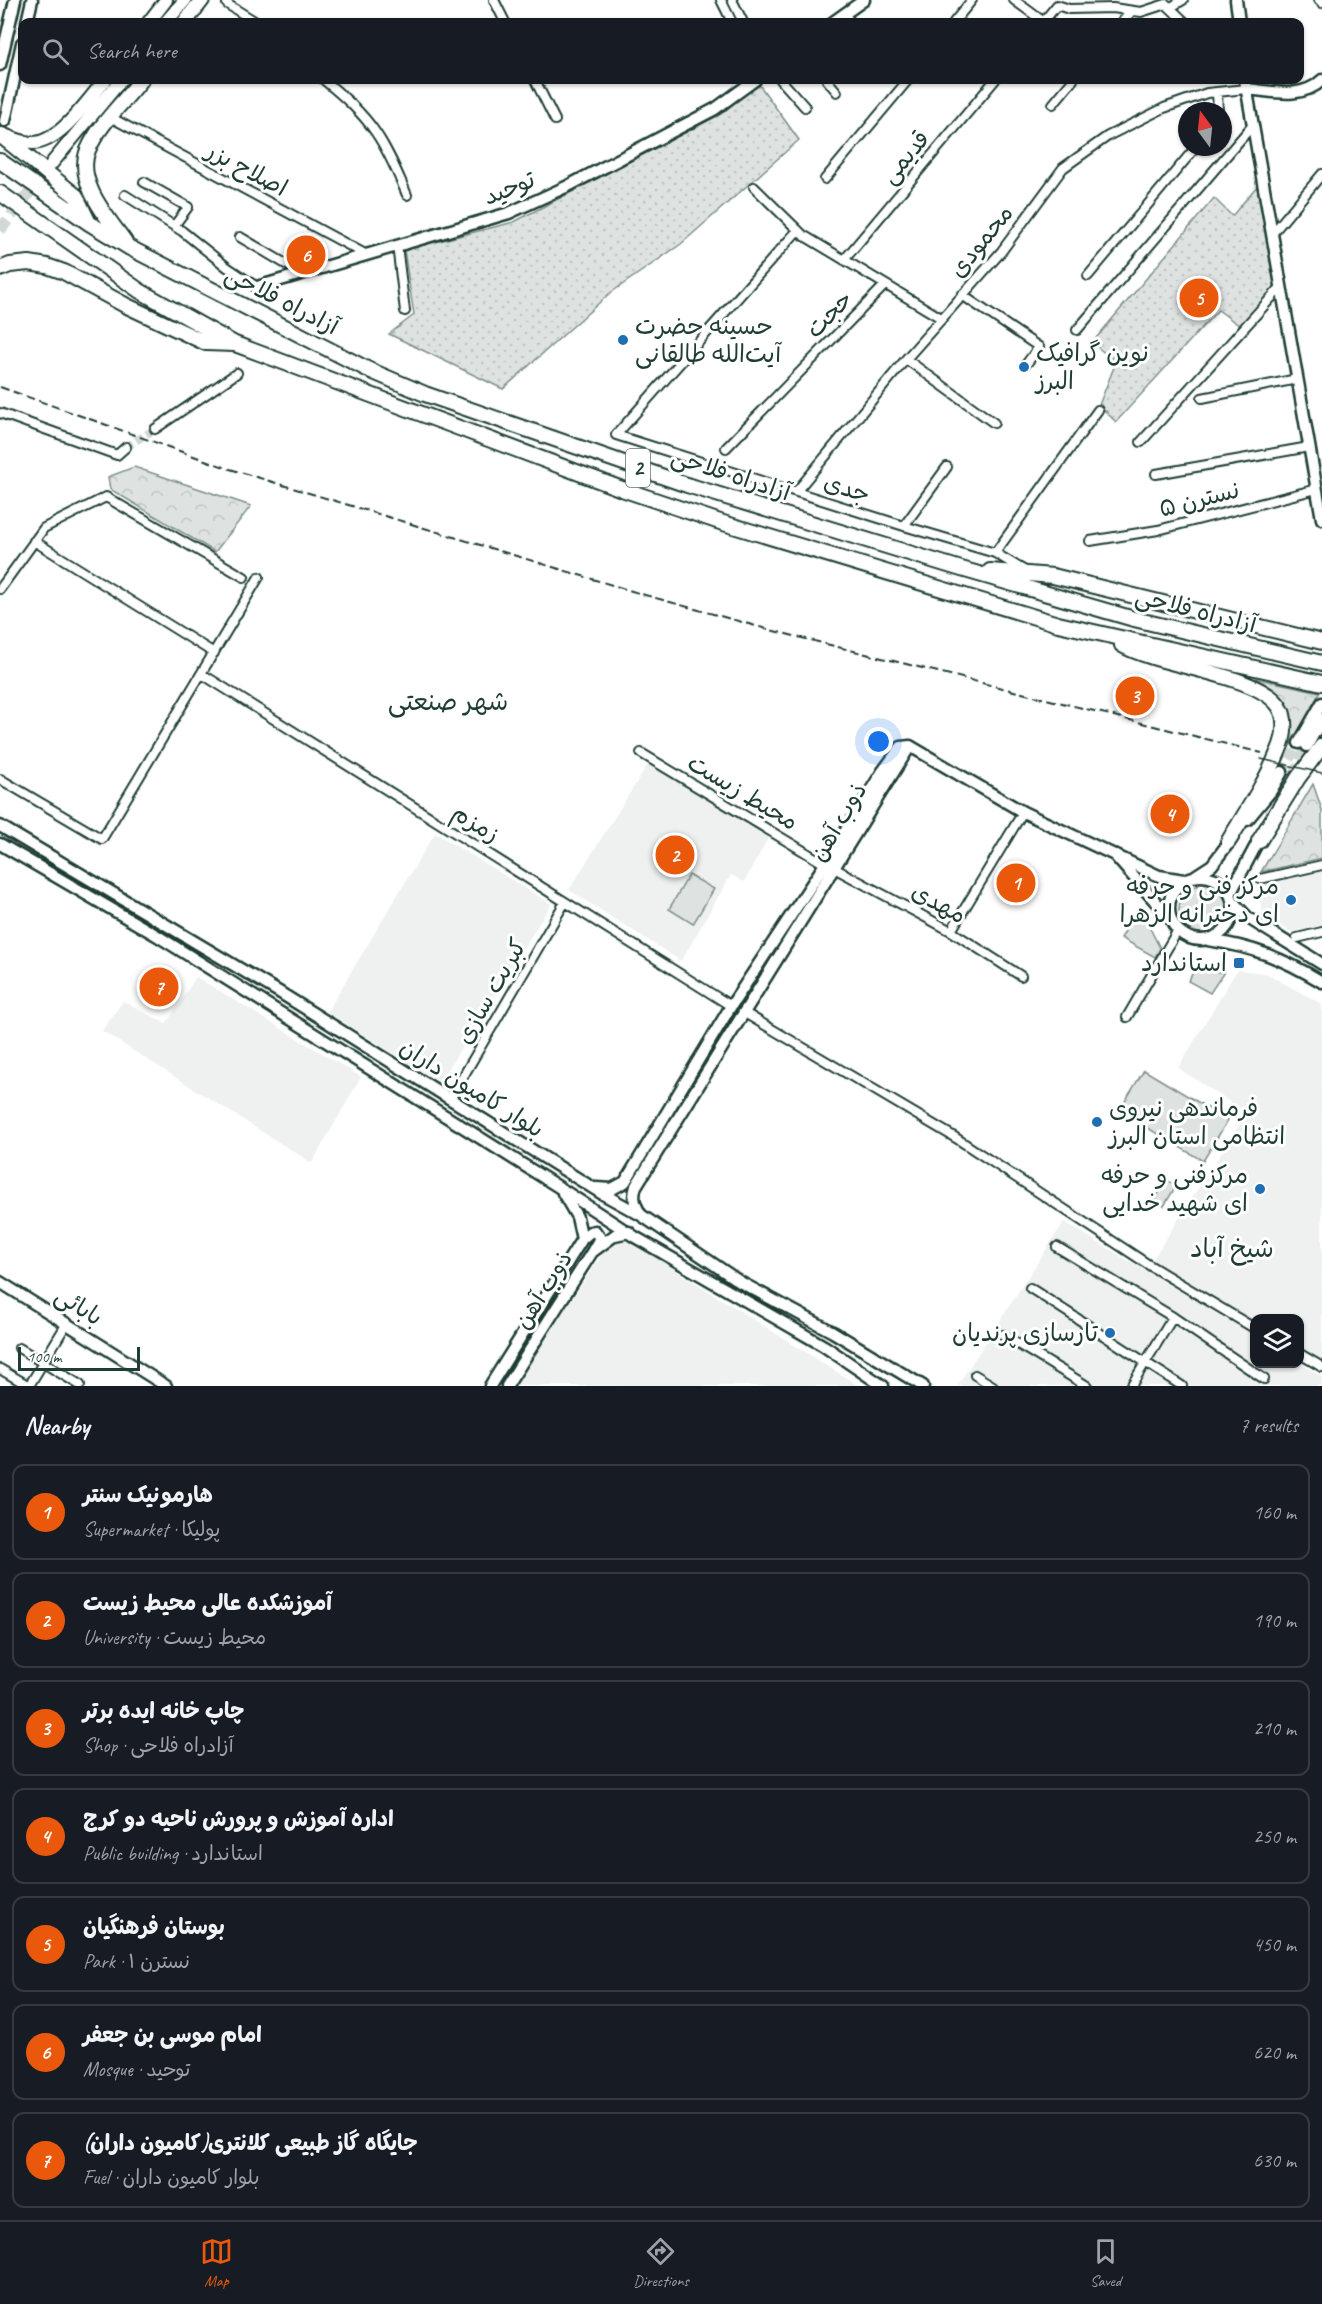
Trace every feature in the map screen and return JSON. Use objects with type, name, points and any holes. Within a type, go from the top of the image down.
[{"type":"highway","points":[[188,18],[202,0]]},
{"type":"highway","points":[[130,248],[96,200],[88,183],[86,168],[87,151],[110,117],[138,84]]},
{"type":"highway","points":[[2,130],[76,196],[89,223]]},
{"type":"highway","name":"آزادراه فلاحی","points":[[0,161],[89,223],[130,248],[369,370],[425,394],[687,485],[958,568],[1134,619],[1322,663]]},
{"type":"highway","name":"آزادراه فلاحی","points":[[0,193],[140,291],[235,344],[622,489],[720,522],[1058,624],[1322,683]]},
{"type":"highway","points":[[0,269],[29,263],[47,267],[73,276],[125,305],[206,344],[235,344]]},
{"type":"highway","points":[[958,568],[1053,576],[1322,642]]},
{"type":"highway","points":[[1105,636],[1131,651],[1244,682],[1279,705],[1285,720],[1280,748],[1228,842]]},
{"type":"highway","points":[[1259,841],[1298,778],[1322,746]]},
{"type":"main road","points":[[0,65],[15,0]]},
{"type":"main road","points":[[28,18],[32,0]]},
{"type":"main road","points":[[152,18],[166,0]]},
{"type":"main road","points":[[169,18],[185,0]]},
{"type":"main road","points":[[848,18],[864,0]]},
{"type":"main road","points":[[1236,0],[1238,18]]},
{"type":"main road","points":[[18,60],[2,130],[20,141],[34,143],[52,137],[67,124],[102,84]]},
{"type":"main road","points":[[52,163],[118,84]]},
{"type":"main road","name":"توحید","points":[[257,287],[509,213],[568,186],[715,109],[749,84]]},
{"type":"main road","points":[[1321,84],[1299,93],[1245,84],[1322,519]]},
{"type":"main road","points":[[1322,703],[1303,745],[1322,719]]},
{"type":"main road","name":"ذوب آهن","points":[[590,1187],[612,1189],[625,1182],[731,1006],[830,866],[910,746],[1023,812]]},
{"type":"main road","points":[[1170,919],[1168,908],[1170,897],[1176,887],[1184,880],[1212,865],[1228,842],[1271,791],[1282,772]]},
{"type":"main road","points":[[1205,940],[1215,937],[1230,922],[1233,911],[1231,897],[1294,774]]},
{"type":"main road","points":[[1023,812],[1159,876],[1184,880]]},
{"type":"main road","name":"بلوار کامیون داران","points":[[0,826],[279,992],[590,1187],[641,1215],[740,1282],[832,1332],[922,1386]]},
{"type":"main road","name":"بلوار کامیون داران","points":[[0,844],[185,953],[629,1232],[824,1346],[883,1386]]},
{"type":"main road","points":[[1113,853],[1178,930],[1194,939],[1240,945],[1271,954],[1322,982]]},
{"type":"main road","name":"ذوب آهن","points":[[641,1215],[633,1194],[636,1186],[830,866]]},
{"type":"main road","points":[[1195,876],[1216,879],[1224,885],[1248,918],[1322,964]]},
{"type":"main road","points":[[475,1135],[485,1122]]},
{"type":"main road","points":[[557,1186],[577,1217],[582,1239],[590,1232],[599,1234],[599,1240],[592,1252]]},
{"type":"main road","name":"ذوب آهن","points":[[507,1386],[592,1252],[615,1235],[629,1232]]},
{"type":"main road","name":"ذوب آهن","points":[[490,1386],[582,1239]]},
{"type":"main road","name":"بابائی","points":[[0,1282],[166,1386]]},
{"type":"street","points":[[494,0],[503,18]]},
{"type":"street","points":[[721,0],[730,18]]},
{"type":"street","points":[[732,0],[741,18]]},
{"type":"street","points":[[957,18],[972,0]]},
{"type":"street","points":[[1014,0],[1038,18]]},
{"type":"street","points":[[1171,7],[1183,0]]},
{"type":"street","points":[[227,4],[250,18]]},
{"type":"street","points":[[1046,18],[1057,5],[1069,9],[1113,8],[1141,12],[1166,4],[1181,18]]},
{"type":"street","points":[[1126,18],[1132,11]]},
{"type":"street","points":[[329,84],[354,106],[377,134],[391,159],[406,195]]},
{"type":"street","points":[[537,84],[555,120]]},
{"type":"street","points":[[785,84],[805,107]]},
{"type":"street","points":[[830,84],[837,92]]},
{"type":"street","points":[[825,179],[905,84]]},
{"type":"street","name":"قدیمی","points":[[844,260],[992,84]]},
{"type":"street","points":[[1053,104],[1070,84]]},
{"type":"street","name":"محمودی","points":[[796,492],[941,318],[1001,252],[1063,168],[1108,136],[1133,122],[1164,108],[1245,84]]},
{"type":"street","points":[[1217,92],[1218,102]]},
{"type":"street","name":"اصلاح بزر","points":[[110,117],[365,254]]},
{"type":"street","points":[[1077,330],[1252,126]]},
{"type":"street","points":[[1088,276],[1188,156]]},
{"type":"street","points":[[1272,234],[1322,174]]},
{"type":"street","points":[[144,182],[192,209],[174,226]]},
{"type":"street","points":[[754,187],[798,230],[941,318]]},
{"type":"street","points":[[125,195],[174,226],[257,287]]},
{"type":"street","name":"جدی","points":[[798,230],[616,435],[904,526],[995,552],[1029,574]]},
{"type":"street","points":[[240,237],[301,273]]},
{"type":"street","points":[[398,245],[405,311]]},
{"type":"street","name":"حجت","points":[[726,448],[885,285]]},
{"type":"street","points":[[1141,442],[1281,287]]},
{"type":"street","points":[[962,295],[1039,347],[1027,363]]},
{"type":"street","points":[[906,359],[994,423]]},
{"type":"street","points":[[155,429],[237,373]]},
{"type":"street","points":[[1202,398],[1297,379]]},
{"type":"street","points":[[995,552],[1098,410]]},
{"type":"street","points":[[0,413],[117,455],[126,447]]},
{"type":"street","points":[[1156,474],[1309,447]]},
{"type":"street","points":[[904,526],[947,467]]},
{"type":"street","name":"نسترن ۵","points":[[1090,542],[1158,530],[1317,489]]},
{"type":"street","points":[[0,589],[44,528],[106,497],[244,577]]},
{"type":"street","points":[[34,541],[214,653]]},
{"type":"street","points":[[0,779],[102,839],[260,577]]},
{"type":"street","name":"زمزم","points":[[202,674],[731,1006]]},
{"type":"street","name":"محیط زیست","points":[[641,753],[830,866]]},
{"type":"street","points":[[951,931],[1023,812]]},
{"type":"street","points":[[1260,879],[1322,865]]},
{"type":"street","name":"مهدی","points":[[830,866],[951,931],[1021,976]]},
{"type":"street","name":"کبریت سازی","points":[[450,1099],[565,902]]},
{"type":"street","points":[[1126,1017],[1178,930]]},
{"type":"street","points":[[1297,938],[1322,932]]},
{"type":"street","points":[[743,1012],[956,1138],[1149,1265],[1250,1326]]},
{"type":"street","points":[[1057,1247],[1173,1317],[1264,1378]]},
{"type":"street","points":[[1030,1288],[1182,1386]]},
{"type":"street","points":[[1131,1386],[1173,1317]]},
{"type":"street","points":[[0,1369],[29,1386],[67,1323]]},
{"type":"street","points":[[1003,1335],[1087,1386]]},
{"type":"street","points":[[19,1348],[80,1385]]},
{"type":"street","points":[[1304,1357],[1322,1367]]},
{"type":"street","points":[[975,1375],[993,1386]]},
{"type":"shaded area","points":[[1135,689],[1143,695],[1154,697],[1150,707],[1119,699],[1121,690]]},
{"type":"shaded area","points":[[648,764],[770,835],[744,882],[731,875],[681,961],[569,890]]},
{"type":"shaded area","points":[[435,833],[551,904],[440,1082],[327,1012]]},
{"type":"shaded area","name":"مرکز فنی و حرفه ای دخترانه الزهرا","points":[[1322,870],[1322,925],[1291,932],[1263,914],[1256,885]]},
{"type":"shaded area","name":"مرکزفنی و حرفه ای شهید خدایی","points":[[1237,970],[1265,973],[1322,1004],[1322,1371],[1304,1360],[1304,1314],[1250,1314],[1250,1328],[1149,1265],[1247,1113],[1178,1068]]},
{"type":"shaded area","points":[[196,977],[361,1077],[312,1163],[102,1031],[123,1001],[166,1024]]},
{"type":"shaded area","points":[[1064,1222],[1250,1334],[1250,1368],[1304,1368],[1304,1366],[1322,1377],[1322,1386],[957,1386]]},
{"type":"shaded area","points":[[623,1237],[859,1386],[514,1386],[605,1250]]},
{"type":"green space","points":[[759,84],[799,140],[681,244],[609,294],[503,389],[389,334],[414,315],[404,250],[514,222],[721,114]]},
{"type":"green space","points":[[1257,186],[1279,287],[1240,326],[1218,310],[1116,422],[1099,405],[1116,362],[1092,343],[1214,198],[1232,216]]},
{"type":"green space","points":[[134,467],[251,506],[215,552],[110,489],[108,477]]},
{"type":"green space","points":[[1255,678],[1320,692],[1290,746],[1287,743],[1274,694]]},
{"type":"green space","points":[[1313,784],[1322,810],[1322,858],[1261,872]]},
{"type":"green space","points":[[689,875],[714,889],[693,924],[669,909]]},
{"type":"green space","points":[[1203,885],[1220,892],[1227,909],[1220,926],[1203,933],[1186,926],[1179,909],[1186,892]]},
{"type":"green space","points":[[1139,907],[1160,948],[1155,957],[1121,938]]},
{"type":"green space","points":[[1194,971],[1224,972],[1210,993],[1188,981]]},
{"type":"green space","points":[[1144,1070],[1228,1120],[1203,1161],[1119,1111]]},
{"type":"green space","points":[[1167,1180],[1176,1186],[1164,1206],[1154,1200]]},
{"type":"tunnel","points":[[0,230],[51,165]]},
{"type":"tunnel","points":[[126,447],[155,429]]},
{"type":"tunnel","points":[[1282,772],[1299,743]]},
{"type":"tunnel","points":[[1294,774],[1307,746]]},
{"type":"tram line","points":[[1261,759],[1322,773]]},
{"type":"railway","points":[[0,387],[230,469],[645,595],[774,631],[1262,753]]},
{"type":"place","name":"امام موسی بن جعفر","points":[[306,255]]},
{"type":"place","name":"بوستان فرهنگیان","points":[[1199,298]]},
{"type":"place","name":"حسینه حضرت آیت‌الله طالقانی","points":[[623,340]]},
{"type":"place","name":"نوین گرافیک البرز","points":[[1024,367]]},
{"type":"place","name":"چاپ خانه ایده برتر","points":[[1135,696]]},
{"type":"place","name":"اداره آموزش و پرورش ناحیه دو کرج","points":[[1170,814]]},
{"type":"place","name":"آموزشکده عالی محیط زیست","points":[[675,855]]},
{"type":"place","name":"هارمونیک سنتر","points":[[1016,883]]},
{"type":"place","name":"مرکز فنی و حرفه ای دخترانه الزهرا","points":[[1291,900]]},
{"type":"place","name":"استاندارد","points":[[1239,963]]},
{"type":"place","name":"جایگاه گاز طبیعی کلانتری(کامیون داران)","points":[[159,987]]},
{"type":"place","name":"فرماندهی نیروی انتظامی استان البرز","points":[[1097,1122]]},
{"type":"place","name":"مرکزفنی و حرفه ای شهید خدایی","points":[[1260,1189]]},
{"type":"place","name":"تارسازی پرندیان","points":[[1110,1333]]},
{"type":"district","name":"شهر صنعتی","points":[[448,701]]},
{"type":"district","name":"شیخ آباد","points":[[1232,1248]]}]
